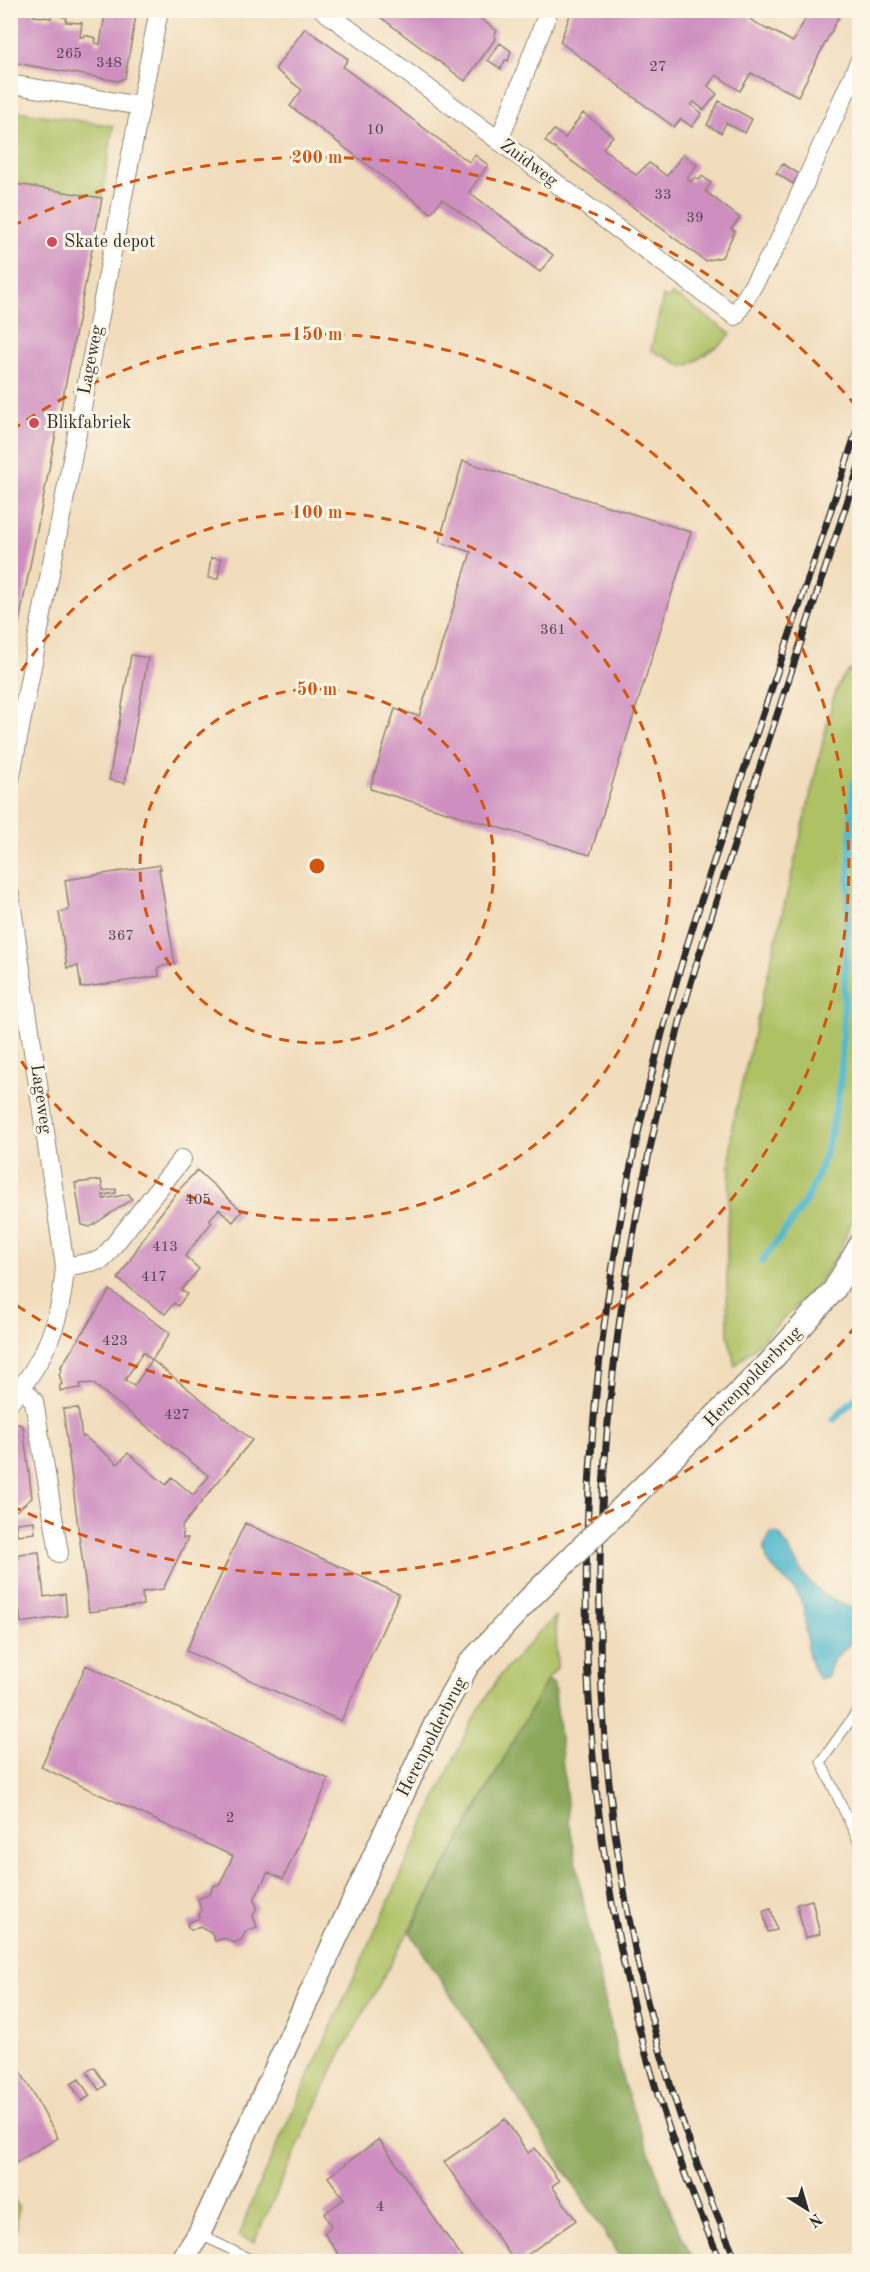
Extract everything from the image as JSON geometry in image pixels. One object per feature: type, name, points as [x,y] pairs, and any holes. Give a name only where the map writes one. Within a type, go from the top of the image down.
[{"type":"street","name":"Lageweg","points":[[10,780],[159,10]]},
{"type":"street","name":"Zuidweg","points":[[323,10],[735,316],[778,243],[860,60]]},
{"type":"street","points":[[499,141],[549,10]]},
{"type":"street","points":[[10,84],[140,106]]},
{"type":"street","name":"Lageweg","points":[[10,895],[65,1267],[63,1298],[54,1332],[39,1362],[16,1394],[34,1401],[59,1553]]},
{"type":"street","points":[[65,1267],[102,1260],[182,1159]]},
{"type":"street","name":"Herenpolderbrug","points":[[181,2262],[199,2234],[438,1718],[468,1665],[530,1598],[769,1363],[834,1290],[860,1245]]},
{"type":"street","name":"Herenpolderbrug","points":[[193,2262],[199,2234]]},
{"type":"lane","points":[[860,1707],[821,1762],[860,1845]]},
{"type":"lane","points":[[199,2234],[248,2258]]},
{"type":"green space","points":[[10,110],[113,126],[102,198],[11,183]]},
{"type":"green space","points":[[672,294],[731,334],[721,344],[689,365],[683,366],[651,350],[663,296],[667,299]]},
{"type":"green space","points":[[859,666],[859,1204],[838,1254],[814,1289],[735,1366],[728,1335],[727,1291],[727,1230],[732,1126],[834,695],[846,674]]},
{"type":"green space","points":[[556,1617],[557,1668],[547,1680],[335,2065],[254,2242],[239,2237],[252,2200],[471,1722],[499,1677],[539,1632]]},
{"type":"green space","points":[[547,1680],[554,1684],[569,1821],[585,1910],[623,2082],[673,2217],[694,2261],[623,2261],[410,1932]]},
{"type":"green space","points":[[11,2193],[18,2207],[16,2233],[11,2237]]},
{"type":"water","points":[[771,1533],[779,1534],[799,1568],[812,1584],[831,1598],[859,1611],[859,1634],[833,1660],[827,1677],[819,1679],[813,1669],[808,1653],[804,1607],[796,1591],[768,1563],[764,1546]]},
{"type":"building","points":[[10,10],[35,12],[34,16],[51,18],[52,14],[67,18],[66,22],[82,23],[80,37],[84,35],[96,38],[95,43],[100,44],[105,14],[93,10],[137,10],[125,78],[118,81],[10,62]]},
{"type":"building","points":[[371,10],[469,10],[497,31],[494,36],[496,38],[465,81]]},
{"type":"building","points":[[572,10],[755,10],[751,20],[793,42],[810,10],[826,10],[839,16],[798,96],[751,73],[740,91],[716,75],[708,86],[717,94],[704,110],[694,102],[691,105],[702,113],[692,127],[681,119],[674,127],[560,42]]},
{"type":"building","points":[[305,28],[348,59],[343,67],[469,162],[475,155],[488,165],[469,192],[553,255],[540,272],[442,199],[431,213],[290,106],[302,90],[275,69]]},
{"type":"building","points":[[500,43],[511,51],[508,61],[505,60],[501,69],[488,60]]},
{"type":"building","points":[[719,101],[752,119],[745,133],[726,123],[721,133],[707,125]]},
{"type":"building","points":[[583,113],[613,136],[603,148],[636,175],[649,163],[667,176],[683,154],[697,165],[687,178],[691,182],[695,177],[699,180],[702,176],[711,183],[705,191],[740,218],[731,229],[735,231],[722,257],[705,261],[545,141],[554,130],[565,138]]},
{"type":"building","points":[[783,164],[799,174],[793,184],[776,173]]},
{"type":"building","points":[[10,183],[102,198],[12,658],[10,658]]},
{"type":"building","points":[[463,461],[691,532],[590,855],[370,789],[395,709],[419,716],[471,552],[439,542]]},
{"type":"building","points":[[211,558],[221,559],[218,579],[208,578]]},
{"type":"building","points":[[131,655],[148,658],[125,783],[109,780]]},
{"type":"building","points":[[160,865],[175,964],[158,967],[159,976],[81,988],[78,966],[67,968],[59,912],[69,910],[65,880]]},
{"type":"building","points":[[197,1170],[242,1211],[233,1222],[219,1209],[209,1220],[212,1222],[185,1256],[199,1269],[181,1290],[187,1294],[178,1306],[174,1303],[165,1314],[118,1279],[152,1225]]},
{"type":"building","points":[[101,1180],[103,1191],[116,1189],[116,1193],[103,1195],[104,1199],[129,1194],[132,1199],[90,1227],[82,1225],[75,1183]]},
{"type":"building","points":[[110,1290],[170,1333],[152,1360],[252,1440],[182,1526],[183,1538],[188,1538],[163,1589],[142,1592],[143,1605],[89,1612],[63,1409],[78,1408],[82,1438],[84,1436],[118,1464],[128,1453],[166,1485],[172,1477],[193,1495],[209,1476],[92,1383],[80,1384],[81,1388],[60,1391],[62,1384],[59,1374],[62,1369],[60,1368]],"holes":[[[143,1352],[152,1360],[134,1386],[125,1380]]]},
{"type":"building","points":[[16,1423],[23,1426],[32,1498],[16,1511],[10,1506],[10,1430]]},
{"type":"building","points":[[34,1521],[35,1533],[17,1535],[16,1523]]},
{"type":"building","points":[[245,1523],[399,1594],[341,1721],[186,1651]]},
{"type":"building","points":[[39,1552],[44,1597],[65,1594],[67,1616],[21,1623],[15,1578],[10,1579],[10,1559],[19,1558],[19,1554]]},
{"type":"building","points":[[86,1665],[329,1779],[283,1879],[268,1872],[254,1900],[257,1907],[253,1916],[257,1927],[246,1931],[241,1940],[235,1943],[224,1938],[215,1941],[211,1932],[200,1926],[191,1930],[187,1925],[198,1919],[201,1910],[198,1899],[210,1894],[213,1886],[220,1884],[233,1856],[41,1767]]},
{"type":"building","points":[[812,1900],[820,1934],[805,1938],[797,1904]]},
{"type":"building","points":[[771,1909],[777,1930],[768,1932],[763,1911]]},
{"type":"building","points":[[13,2058],[58,2138],[10,2166],[10,2059]]},
{"type":"building","points":[[94,2067],[106,2085],[99,2090],[87,2072]]},
{"type":"building","points":[[79,2079],[90,2096],[82,2101],[71,2084]]},
{"type":"building","points":[[505,2119],[528,2153],[535,2148],[559,2181],[552,2186],[576,2220],[517,2262],[444,2162]]},
{"type":"building","points":[[379,2139],[465,2262],[387,2262],[385,2259],[381,2262],[344,2262],[324,2233],[331,2226],[324,2214],[344,2199],[328,2177]]},
{"type":"waterway","points":[[762,1261],[806,1200],[821,1166],[836,1111],[841,1074],[853,783]]},
{"type":"waterway","points":[[834,1419],[860,1394]]},
{"type":"railway","points":[[721,2262],[665,2116],[624,1965],[599,1812],[587,1656],[588,1500],[602,1344],[626,1189],[661,1037],[701,900],[860,420]]},
{"type":"railway","points":[[737,2262],[697,2165],[664,2065],[638,1964],[619,1861],[606,1756],[600,1650],[601,1544],[607,1438],[618,1333],[634,1228],[655,1124],[680,1022],[722,883],[860,463]]},
{"type":"place","name":"Skate depot","points":[[52,242]]},
{"type":"place","name":"Blikfabriek","points":[[34,423]]}]
